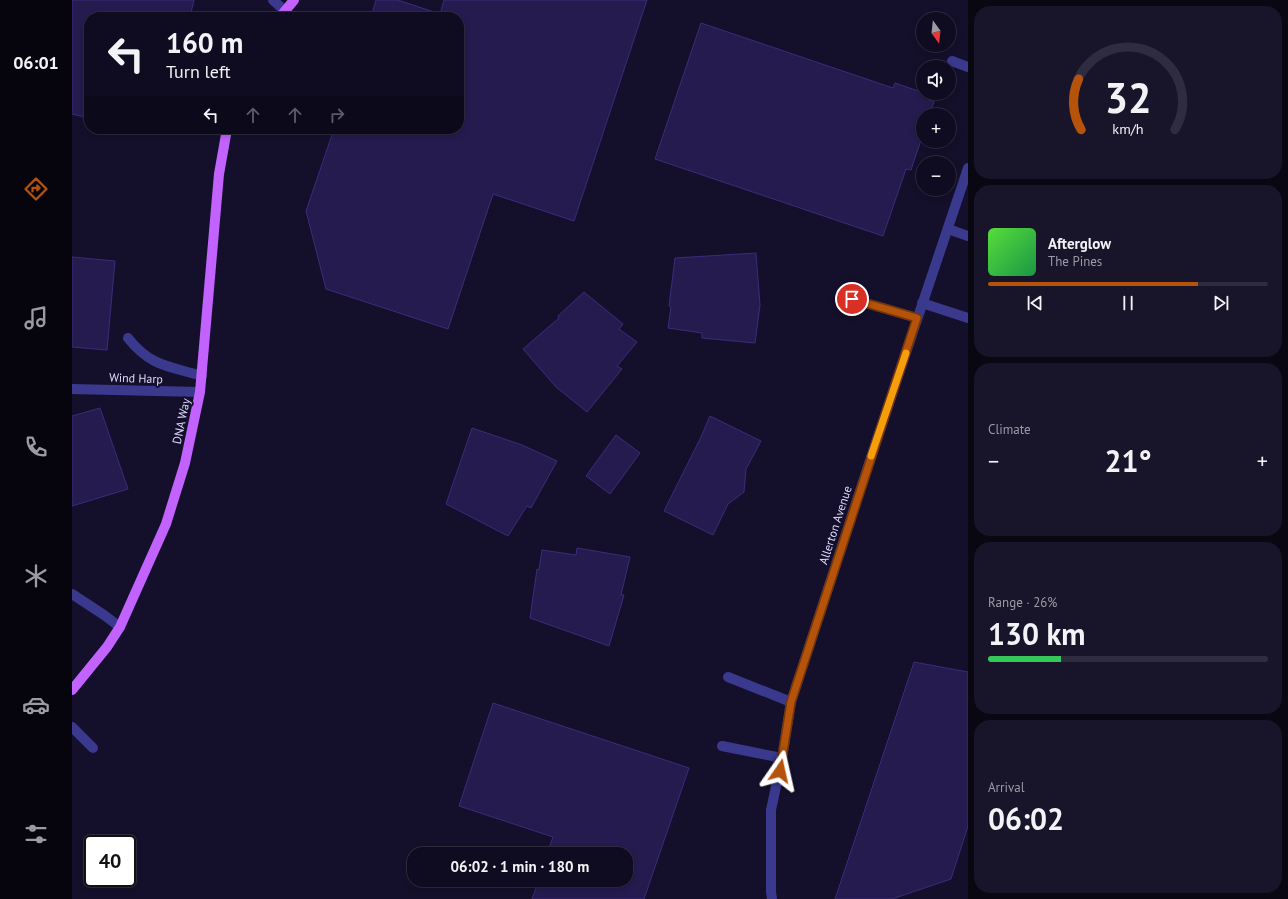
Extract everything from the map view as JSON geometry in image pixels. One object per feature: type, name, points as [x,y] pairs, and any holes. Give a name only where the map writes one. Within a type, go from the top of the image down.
[{"type":"main road","points":[[285,12],[294,0]]},
{"type":"main road","name":"DNA Way","points":[[72,690],[107,647],[120,627],[166,524],[185,463],[200,392],[219,174],[227,134]]},
{"type":"street","points":[[273,0],[282,12]]},
{"type":"street","points":[[956,62],[968,67]]},
{"type":"street","name":"Allerton Avenue","points":[[772,899],[771,810],[782,758],[791,702],[917,318],[968,168]]},
{"type":"street","points":[[948,229],[968,236]]},
{"type":"street","points":[[852,299],[917,318]]},
{"type":"street","points":[[922,303],[968,318]]},
{"type":"street","points":[[128,338],[139,352],[158,364],[202,376]]},
{"type":"street","name":"Wind Harp","points":[[72,389],[200,392]]},
{"type":"street","points":[[72,594],[120,627]]},
{"type":"street","points":[[728,677],[791,702]]},
{"type":"street","points":[[72,727],[93,748]]},
{"type":"street","points":[[722,746],[782,758]]},
{"type":"building","points":[[72,0],[194,0],[191,12],[84,12],[84,117],[72,114]]},
{"type":"building","points":[[376,0],[398,0],[434,12],[372,12]]},
{"type":"building","points":[[444,0],[647,0],[574,221],[493,194],[448,329],[326,289],[306,211],[332,134],[464,134],[464,12],[441,12]]},
{"type":"building","points":[[701,23],[893,88],[895,83],[916,90],[916,100],[929,100],[934,102],[932,108],[916,108],[916,148],[918,148],[911,170],[906,169],[883,236],[655,159]]},
{"type":"building","points":[[756,253],[760,305],[755,343],[702,338],[702,333],[668,328],[675,258]]},
{"type":"building","points":[[72,257],[115,261],[107,350],[72,347]]},
{"type":"building","points":[[584,292],[623,324],[619,329],[637,342],[617,366],[622,369],[587,412],[556,387],[523,349],[559,318],[558,316]]},
{"type":"building","points":[[100,408],[128,489],[72,506],[72,416]]},
{"type":"building","points":[[710,416],[761,441],[746,469],[744,492],[728,504],[713,535],[664,511]]},
{"type":"building","points":[[472,428],[522,445],[557,461],[531,508],[527,506],[508,536],[446,504]]},
{"type":"building","points":[[616,435],[640,453],[610,494],[586,476]]},
{"type":"building","points":[[577,548],[630,557],[621,595],[624,595],[609,646],[530,618],[537,569],[539,570],[542,550],[576,555]]},
{"type":"building","points":[[914,662],[968,672],[968,826],[951,879],[892,899],[835,899]]},
{"type":"building","points":[[493,703],[689,768],[644,899],[532,899],[536,887],[633,887],[633,847],[549,847],[553,837],[459,806]]},
{"type":"slow traffic","points":[[871,456],[906,353]]},
{"type":"route","points":[[780,771],[791,702],[917,318],[852,299]]}]
